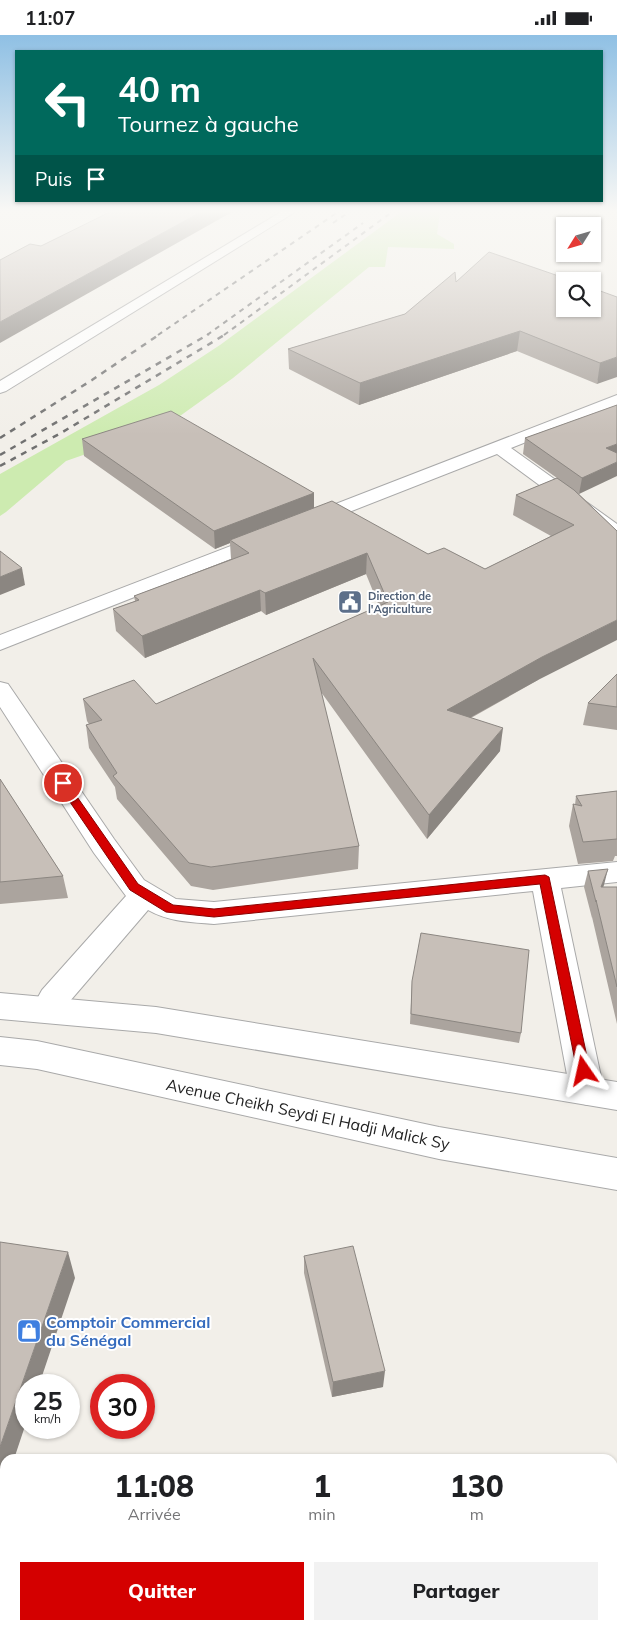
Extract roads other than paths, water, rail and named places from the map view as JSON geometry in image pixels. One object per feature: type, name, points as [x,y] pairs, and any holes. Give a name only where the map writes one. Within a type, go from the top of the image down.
[{"type":"street","points":[[0,388],[167,286]]},
{"type":"street","points":[[0,643],[617,400]]},
{"type":"street","points":[[499,447],[617,533]]},
{"type":"street","points":[[0,689],[104,846],[134,887],[170,909],[214,913],[617,872]]},
{"type":"street","points":[[0,988],[156,1020],[602,1093],[545,880]]},
{"type":"street","points":[[53,999],[145,894]]},
{"type":"street","points":[[0,1006],[156,1020]]},
{"type":"street","name":"Avenue Cheikh Seydi El Hadji Malick Sy","points":[[0,1051],[47,1057],[439,1143],[617,1174]]},
{"type":"railway","points":[[158,335],[229,286]]},
{"type":"railway","points":[[207,335],[275,286]]},
{"type":"railway","points":[[224,335],[290,286]]},
{"type":"railway","points":[[0,438],[92,380],[160,334]]},
{"type":"railway","points":[[0,455],[209,334]]},
{"type":"railway","points":[[0,466],[61,433],[226,334]]},
{"type":"place","name":"Direction de l'Agriculture","points":[[350,602]]},
{"type":"place","name":"Comptoir Commercial du Sénégal","points":[[29,1331]]}]
